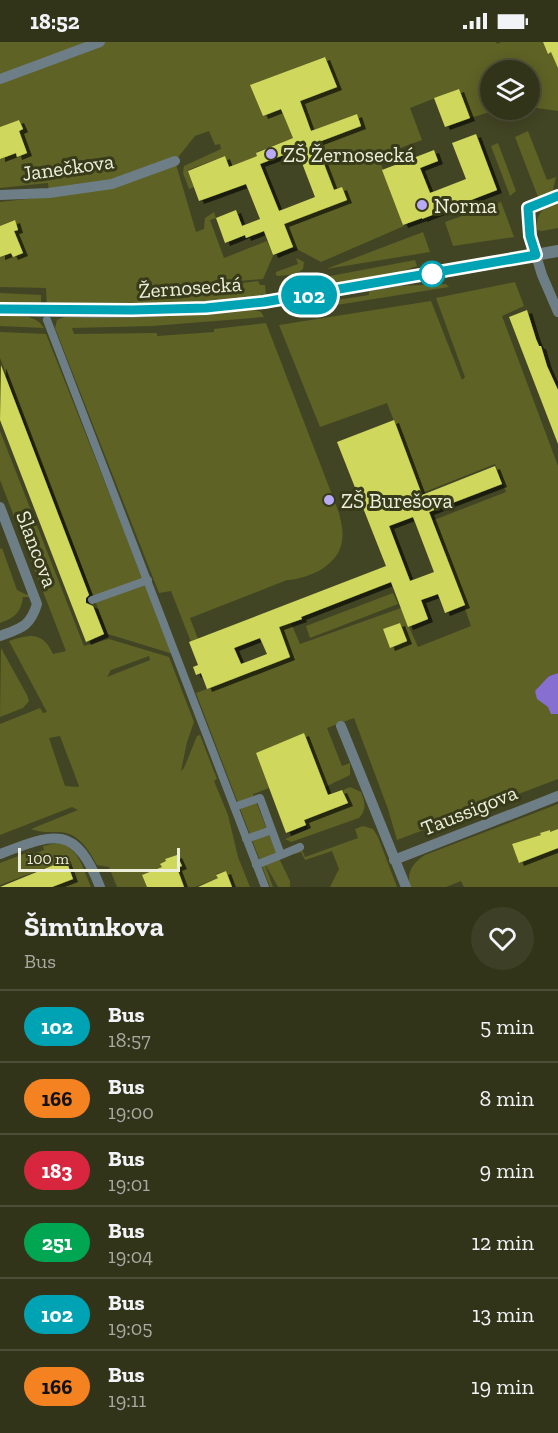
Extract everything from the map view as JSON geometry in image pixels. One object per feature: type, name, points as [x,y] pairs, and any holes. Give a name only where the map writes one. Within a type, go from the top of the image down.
[{"type":"street","points":[[0,79],[83,45],[100,42]]},
{"type":"street","name":"Janečkova","points":[[0,195],[49,193],[112,184],[175,161]]},
{"type":"street","points":[[558,196],[528,208],[530,236],[558,312]]},
{"type":"street","name":"Žernosecká","points":[[0,309],[132,310],[229,305],[313,295],[558,251]]},
{"type":"street","points":[[47,320],[265,887]]},
{"type":"street","name":"Slancova","points":[[0,507],[37,604],[33,618],[25,626],[0,636]]},
{"type":"street","points":[[92,600],[148,580]]},
{"type":"street","points":[[341,726],[406,887]]},
{"type":"street","name":"Taussigova","points":[[394,860],[558,796]]},
{"type":"street","points":[[234,807],[260,798],[281,855]]},
{"type":"street","points":[[246,839],[272,830]]},
{"type":"street","points":[[0,854],[41,839],[59,839],[73,843],[92,866],[100,887]]},
{"type":"street","points":[[256,865],[300,847]]},
{"type":"green space","points":[[0,42],[496,42],[497,44],[501,42],[543,42],[548,53],[551,52],[558,56],[558,111],[540,108],[540,60],[480,60],[480,115],[470,118],[458,89],[410,108],[422,140],[378,156],[404,226],[321,262],[293,247],[283,224],[334,190],[316,143],[361,126],[357,114],[311,131],[310,123],[308,123],[300,101],[337,87],[324,57],[251,85],[263,116],[281,109],[293,138],[257,152],[257,156],[229,167],[225,156],[188,170],[194,187],[189,189],[183,173],[184,166],[221,149],[220,144],[215,145],[209,131],[195,136],[175,161],[196,232],[204,229],[205,218],[214,212],[216,218],[210,220],[224,258],[267,241],[273,256],[263,279],[217,283],[218,286],[258,281],[260,285],[265,285],[264,302],[47,311],[46,288],[0,287],[0,257],[11,253],[13,257],[23,253],[14,231],[18,230],[14,220],[0,226],[0,202],[44,197],[49,193],[48,183],[0,188],[0,159],[16,153],[17,157],[18,131],[22,129],[19,120],[0,127]]},
{"type":"green space","points":[[528,131],[547,180],[556,177],[553,190],[547,196],[538,197],[515,137]]},
{"type":"green space","points":[[498,143],[516,191],[510,196],[491,146]]},
{"type":"green space","points":[[558,201],[558,228],[537,230],[539,215]]},
{"type":"green space","points":[[501,202],[514,237],[453,246],[445,222]]},
{"type":"green space","points":[[423,232],[430,252],[326,269]]},
{"type":"green space","points":[[296,258],[304,262],[303,269],[296,274],[276,275],[276,272],[298,264]]},
{"type":"green space","points":[[415,260],[417,266],[389,276],[326,286],[325,277]]},
{"type":"green space","points":[[515,282],[524,306],[502,316],[558,466],[558,673],[548,676],[549,707],[555,714],[558,714],[558,779],[397,840],[388,809],[354,718],[327,728],[342,766],[350,763],[350,775],[325,787],[304,734],[256,753],[269,788],[253,794],[290,881],[290,887],[278,887],[264,862],[273,887],[270,887],[196,693],[290,657],[272,610],[279,608],[286,625],[291,623],[300,644],[401,608],[418,647],[471,626],[434,520],[506,492],[495,464],[422,493],[387,403],[320,427],[279,325],[431,301],[462,380],[465,377],[436,298]],"holes":[[[400,623],[407,641],[390,648],[383,629]]]},
{"type":"green space","points":[[446,284],[449,287],[318,308],[317,303],[369,295],[369,291],[396,286]]},
{"type":"green space","points":[[0,293],[41,295],[41,306],[0,304]]},
{"type":"green space","points":[[249,308],[261,312],[264,317],[152,326],[72,328],[74,334],[157,333],[157,336],[214,332],[214,329],[266,323],[339,513],[342,541],[340,550],[329,564],[313,574],[287,580],[190,618],[198,639],[191,642],[171,591],[159,593],[55,328],[57,320],[64,317]]},
{"type":"green space","points":[[0,315],[30,318],[44,328],[0,326]]},
{"type":"green space","points":[[0,332],[46,334],[173,654],[108,634],[0,358]]},
{"type":"green space","points":[[0,431],[84,646],[109,639],[169,657],[194,722],[181,771],[197,736],[200,735],[217,779],[214,781],[228,815],[238,857],[250,887],[232,887],[226,871],[216,874],[218,878],[195,887],[184,887],[177,868],[182,866],[177,855],[165,859],[167,865],[161,864],[162,867],[142,875],[147,887],[117,887],[109,867],[97,865],[86,848],[72,835],[31,829],[78,810],[72,807],[0,835],[0,724],[40,708],[43,713],[47,712],[9,641],[35,636],[45,641],[53,654],[66,651],[0,480]],"holes":[[[149,656],[150,660],[107,677],[111,670]],[[60,736],[79,786],[78,787],[65,786],[49,738]]]},
{"type":"green space","points":[[2,548],[17,590],[27,595],[29,591],[31,597],[23,597],[21,607],[16,614],[0,623],[0,549]]},
{"type":"green space","points":[[393,593],[398,604],[310,638],[306,626]]},
{"type":"green space","points":[[1,648],[29,701],[23,708],[0,717]]},
{"type":"green space","points":[[350,787],[361,792],[364,799],[364,809],[359,818],[291,842],[285,839],[308,829],[304,820],[348,804],[343,790]]},
{"type":"green space","points":[[558,804],[558,829],[550,832],[549,830],[512,845],[520,863],[558,848],[558,887],[464,887],[461,881],[446,887],[410,887],[409,877],[412,868],[425,855]]},
{"type":"green space","points":[[363,826],[373,829],[378,837],[397,887],[330,887],[339,869],[332,851],[305,860],[301,852],[295,854],[294,852],[302,850],[305,857],[358,838],[355,829]]},
{"type":"green space","points":[[57,843],[75,853],[91,887],[52,887],[73,879],[66,860],[0,885],[0,863],[29,852],[31,855],[44,850],[43,846]]},
{"type":"shaded area","points":[[558,673],[558,714],[551,714],[548,707],[537,699],[535,691],[549,676]]},
{"type":"building","points":[[543,42],[558,42],[558,68],[551,52],[548,54]]},
{"type":"building","name":"ZŠ Žernosecká","points":[[325,57],[337,87],[300,101],[311,131],[357,114],[361,126],[316,143],[334,190],[342,187],[347,200],[284,224],[293,247],[273,255],[264,231],[225,243],[216,218],[236,210],[242,226],[260,219],[246,184],[199,201],[188,171],[225,156],[229,167],[293,138],[281,109],[263,116],[250,85]],"holes":[[[297,150],[315,197],[279,211],[260,164]]]},
{"type":"building","points":[[459,89],[470,118],[445,127],[434,98]]},
{"type":"building","points":[[19,120],[23,129],[19,131],[27,153],[17,157],[16,153],[0,159],[0,127]]},
{"type":"building","points":[[476,134],[497,190],[403,225],[382,170],[434,150],[438,161],[420,168],[430,193],[466,179],[452,143]]},
{"type":"building","points":[[15,220],[18,230],[14,231],[23,253],[13,257],[11,253],[0,257],[0,226]]},
{"type":"building","points":[[527,310],[536,339],[541,346],[558,390],[558,444],[509,317]]},
{"type":"building","points":[[1,365],[89,595],[86,603],[93,606],[104,634],[86,642],[0,420]]},
{"type":"building","points":[[394,420],[422,495],[495,466],[502,484],[429,512],[465,605],[445,613],[438,594],[421,600],[428,619],[408,627],[391,582],[279,627],[290,657],[207,689],[201,673],[196,675],[193,667],[198,665],[189,642],[386,566],[337,442]],"holes":[[[413,517],[434,572],[410,581],[389,526]],[[260,638],[267,654],[241,664],[234,648]]]},
{"type":"building","points":[[400,623],[407,641],[390,648],[383,629]]},
{"type":"building","points":[[304,733],[328,795],[342,790],[348,803],[304,820],[306,825],[286,833],[256,753]]},
{"type":"building","points":[[558,829],[558,848],[519,863],[512,844]]},
{"type":"building","points":[[177,855],[182,866],[177,868],[184,887],[147,887],[142,875],[162,867],[160,864],[166,861],[165,859]]},
{"type":"building","points":[[66,860],[73,879],[52,887],[0,887]]},
{"type":"building","points":[[226,871],[232,887],[198,887],[218,878],[216,875]]},
{"type":"bus line","name":"102","points":[[0,309],[46,311],[206,308],[313,295],[536,255],[530,236],[528,208],[558,196]]},
{"type":"place","name":"ZŠ Žernosecká","points":[[271,154]]},
{"type":"place","name":"Norma","points":[[422,205]]},
{"type":"place","name":"ZŠ Burešova","points":[[329,500]]}]
